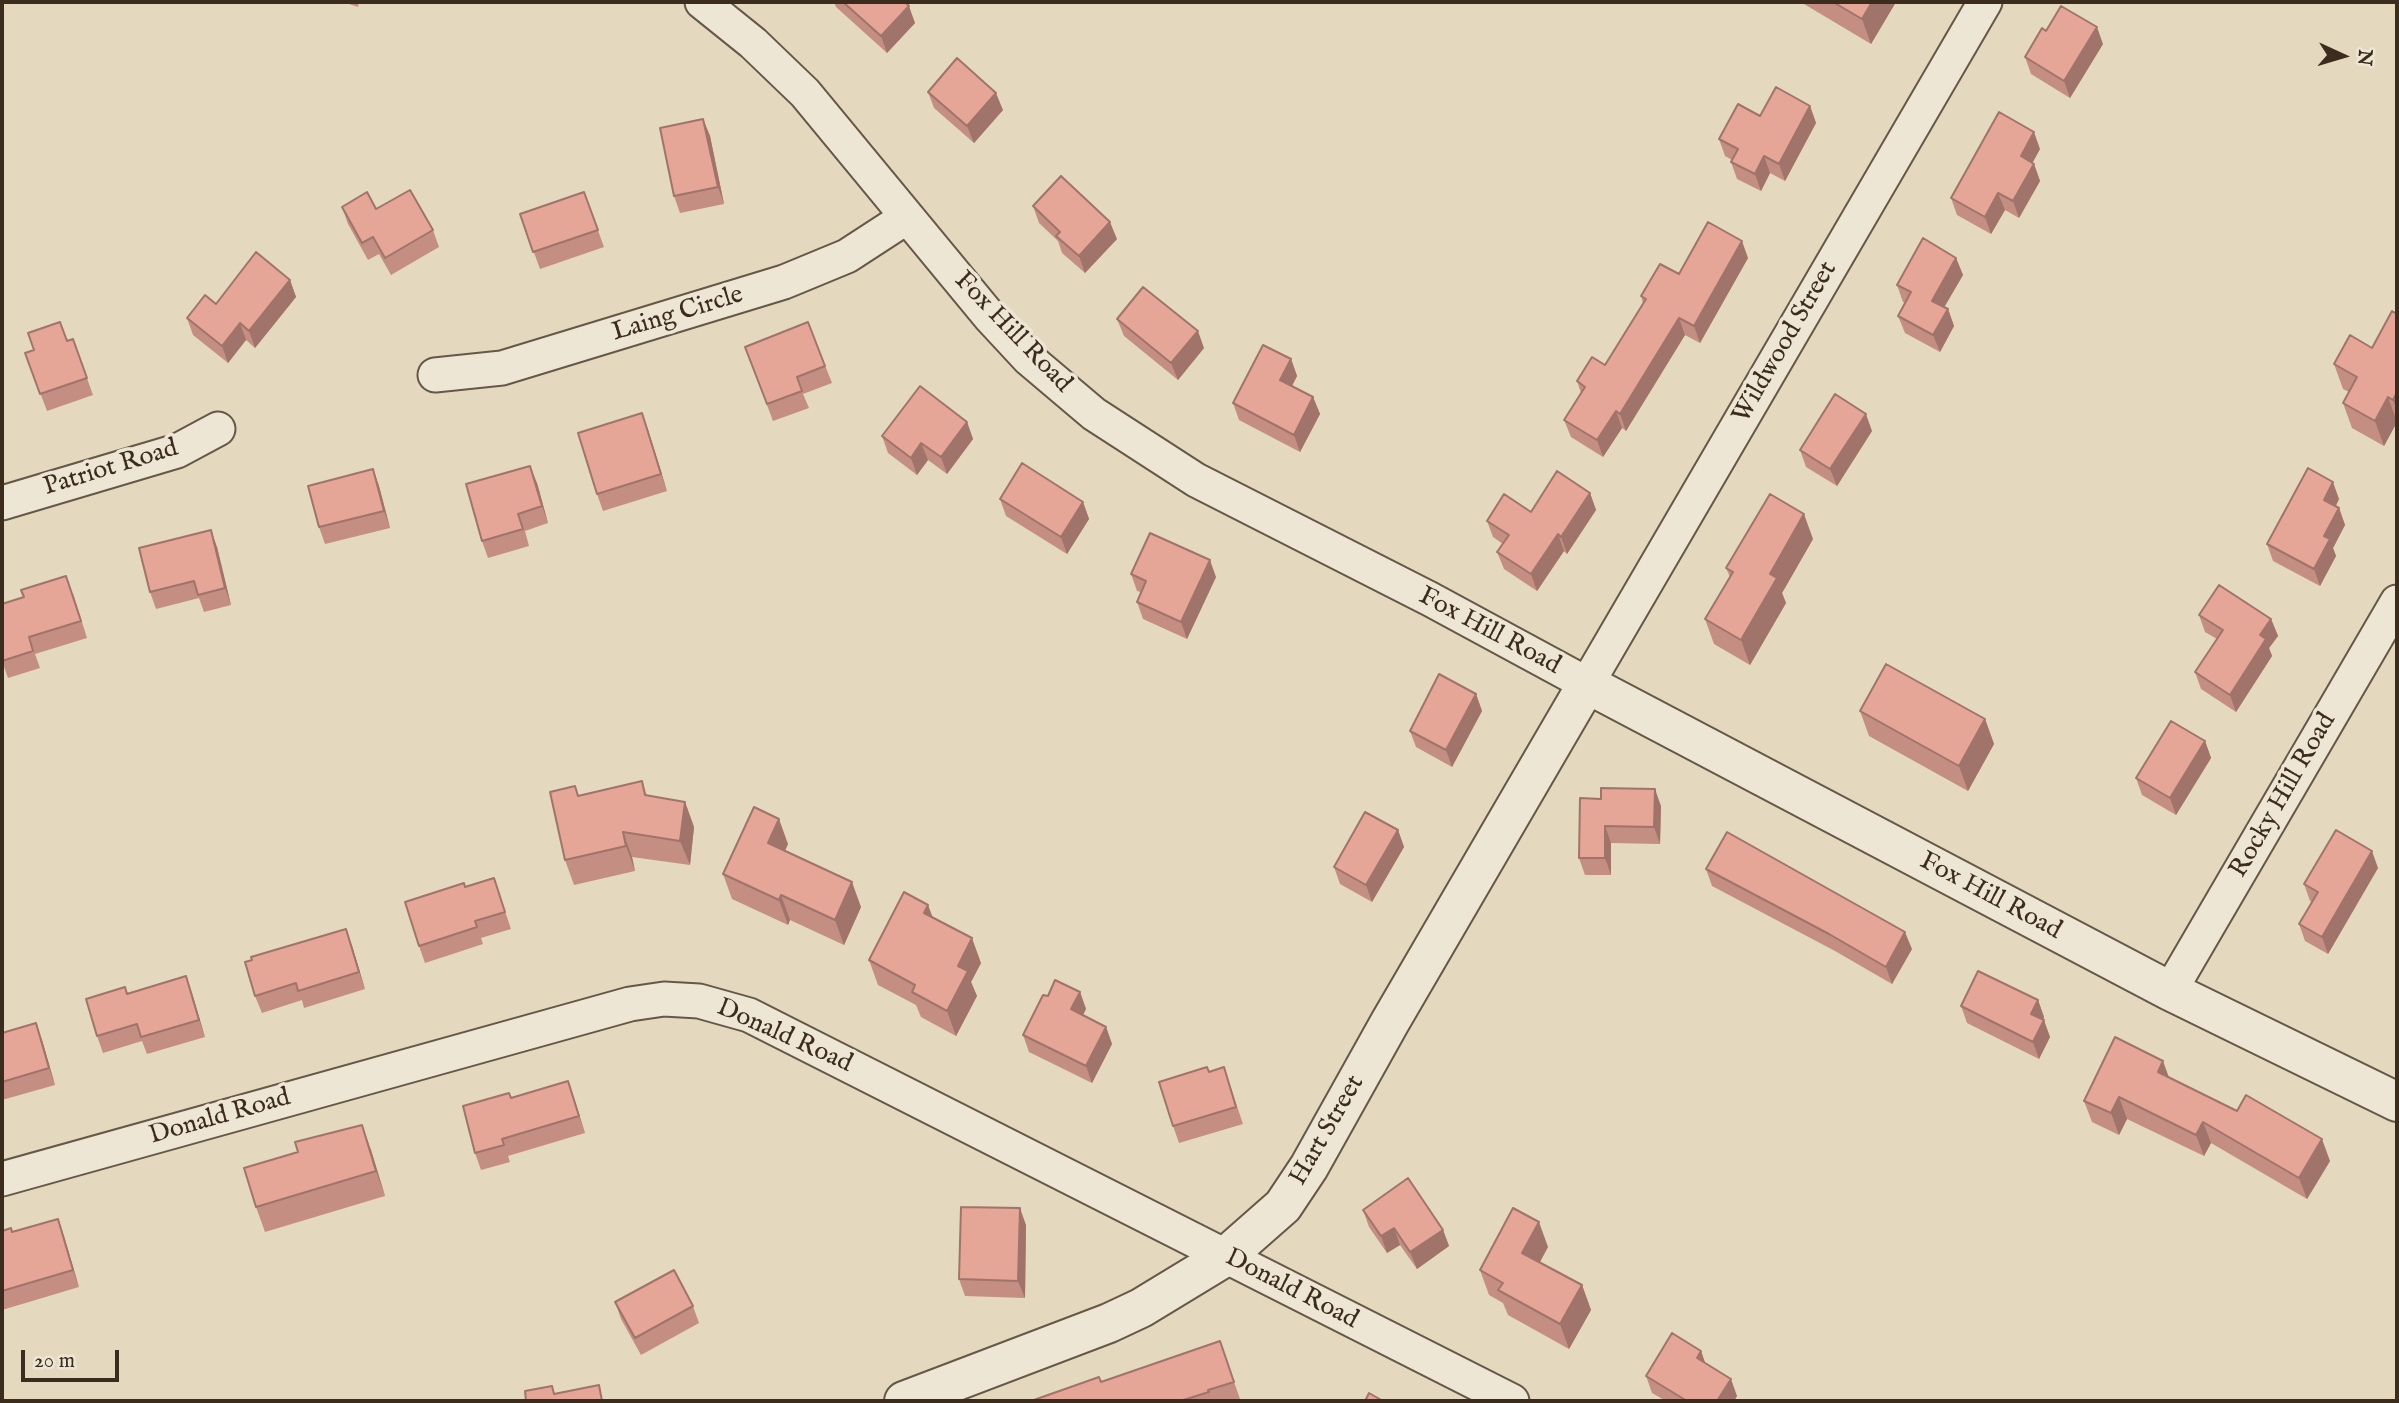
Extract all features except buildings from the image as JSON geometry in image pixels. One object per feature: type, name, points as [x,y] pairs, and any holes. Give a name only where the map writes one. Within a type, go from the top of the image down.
[{"type":"street","name":"Fox Hill Road","points":[[702,2],[753,43],[804,93],[990,317],[1029,359],[1094,414],[1196,480],[1430,599],[2170,991],[2397,1102]]},
{"type":"street","name":"Wildwood Street","points":[[1587,684],[1985,2]]},
{"type":"street","name":"Laing Circle","points":[[435,375],[502,368],[784,282],[847,256],[907,216]]},
{"type":"street","name":"Patriot Road","points":[[2,503],[177,451],[218,429]]},
{"type":"street","name":"Rocky Hill Road","points":[[2170,991],[2397,602]]},
{"type":"street","name":"Hart Street","points":[[904,1401],[1109,1323],[1169,1293],[1225,1257],[1283,1206],[1300,1182],[1587,684]]},
{"type":"street","name":"Donald Road","points":[[2,1179],[630,1004],[656,999],[682,999],[716,1004],[749,1015],[1512,1401]]}]
